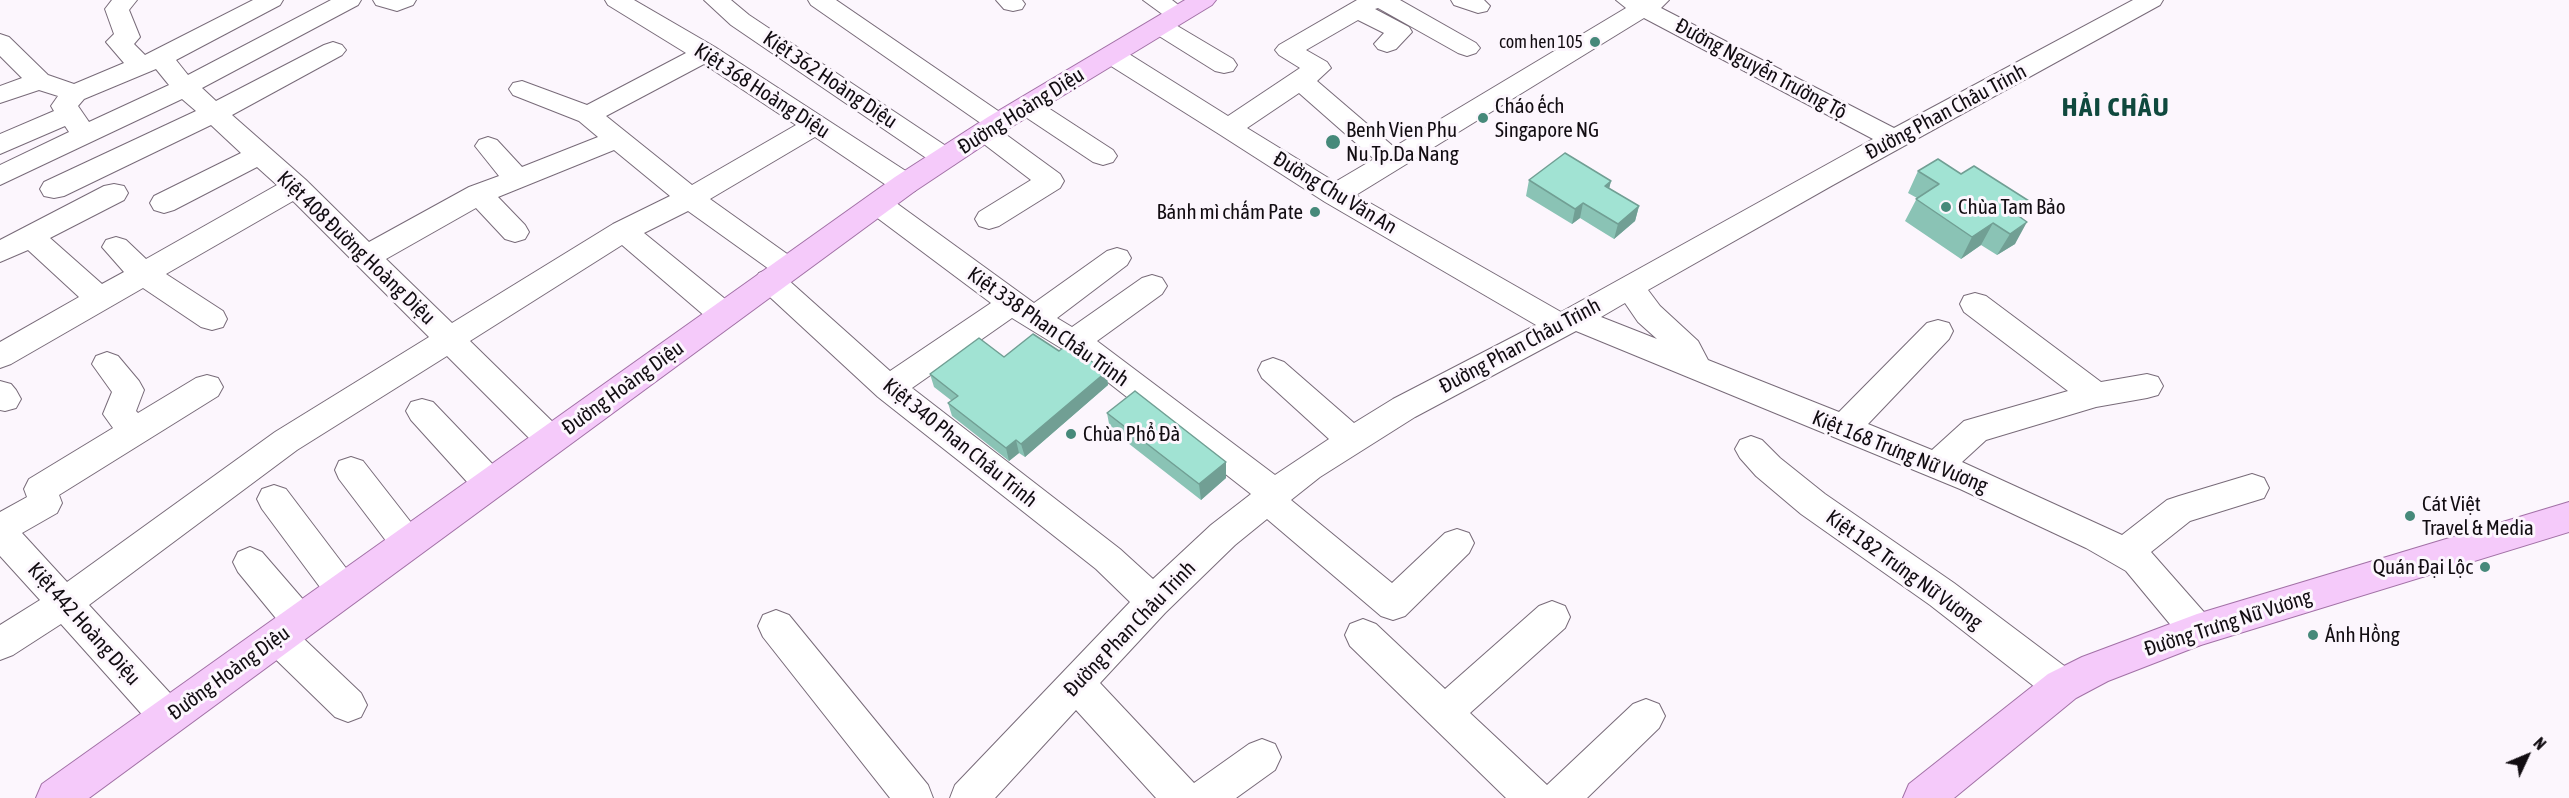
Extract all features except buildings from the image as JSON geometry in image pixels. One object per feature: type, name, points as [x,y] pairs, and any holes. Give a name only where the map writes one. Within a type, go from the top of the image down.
[{"type":"main road","name":"Đường Hoàng Diệu","points":[[56,798],[778,274],[945,158],[1112,55],[1174,10]]},
{"type":"main road","name":"Đường Trưng Nữ Vương","points":[[1923,798],[2062,686],[2095,669],[2197,630],[2569,517]]},
{"type":"street","name":"Kiệt 408 Đường Hoàng Diệu","points":[[125,0],[117,9],[128,38],[118,42],[185,87],[296,187],[550,440]]},
{"type":"street","points":[[224,0],[246,13]]},
{"type":"street","points":[[0,145],[150,62],[271,0]]},
{"type":"street","points":[[0,176],[185,87],[349,0]]},
{"type":"street","points":[[385,0],[397,4],[404,0]]},
{"type":"street","name":"Kiệt 368 Hoàng Diệu","points":[[617,0],[705,53],[906,184]]},
{"type":"street","name":"Kiệt 362 Hoàng Diệu","points":[[716,0],[793,56],[945,158]]},
{"type":"street","points":[[820,0],[909,59],[1050,181],[989,219]]},
{"type":"street","name":"Đường Phan Châu Trinh","points":[[969,798],[1153,602],[1223,535],[1308,468],[1404,408],[1567,322],[2151,0]]},
{"type":"street","points":[[1382,3],[1400,33],[1387,44]]},
{"type":"street","points":[[1382,3],[1467,48]]},
{"type":"street","points":[[1228,128],[1318,68],[1288,50],[1382,3]]},
{"type":"street","points":[[1335,195],[1643,3]]},
{"type":"street","name":"Đường Nguyễn Trường Tộ","points":[[1643,3],[1894,140]]},
{"type":"street","points":[[1174,10],[1224,65]]},
{"type":"street","points":[[0,42],[39,81],[72,104],[85,136]]},
{"type":"street","points":[[54,189],[213,113],[333,50]]},
{"type":"street","points":[[588,115],[705,53]]},
{"type":"street","name":"Đường Chu Văn An","points":[[1112,55],[1335,195],[1567,322]]},
{"type":"street","points":[[748,81],[793,56]]},
{"type":"street","points":[[1300,80],[1392,160]]},
{"type":"street","points":[[0,95],[39,81]]},
{"type":"street","name":"Kiệt 340 Phan Châu Trinh","points":[[522,89],[588,115],[618,139],[778,274],[889,388],[1108,559],[1153,602]]},
{"type":"street","points":[[1027,106],[1103,156]]},
{"type":"street","points":[[0,644],[65,603],[286,441],[451,341],[623,231],[690,198],[816,125]]},
{"type":"street","points":[[366,257],[479,194],[618,139]]},
{"type":"street","points":[[488,146],[517,179]]},
{"type":"street","points":[[164,203],[259,155]]},
{"type":"street","points":[[0,356],[296,187]]},
{"type":"street","points":[[0,252],[114,193]]},
{"type":"street","points":[[479,194],[515,232]]},
{"type":"street","name":"Kiệt 338 Phan Châu Trinh","points":[[878,204],[1023,311],[1088,350],[1272,497],[1393,605],[1457,543]]},
{"type":"street","points":[[623,231],[724,315]]},
{"type":"street","points":[[30,237],[100,299]]},
{"type":"street","points":[[116,247],[144,274],[212,319]]},
{"type":"street","points":[[889,388],[1117,258]]},
{"type":"street","points":[[1073,342],[1152,286]]},
{"type":"street","points":[[1629,287],[1649,314],[1687,349],[1698,370]]},
{"type":"street","points":[[1975,304],[2096,395]]},
{"type":"street","name":"Kiệt 168 Trưng Nữ Vương","points":[[1567,322],[1698,370],[1936,466],[2098,538],[2138,561],[2197,630]]},
{"type":"street","points":[[1843,429],[1938,331]]},
{"type":"street","points":[[107,364],[128,390],[119,414],[136,430]]},
{"type":"street","points":[[1273,370],[1352,440]]},
{"type":"street","points":[[1936,466],[1975,430],[2096,395],[2147,386]]},
{"type":"street","points":[[0,531],[45,503],[41,489],[207,387]]},
{"type":"street","points":[[422,411],[490,484]]},
{"type":"street","name":"Kiệt 182 Trưng Nữ Vương","points":[[1751,449],[1768,467],[1813,504],[1942,594],[2062,686]]},
{"type":"street","points":[[351,470],[408,544]]},
{"type":"street","points":[[2124,553],[2179,510],[2252,488]]},
{"type":"street","points":[[274,499],[343,591]]},
{"type":"street","name":"Kiệt 442 Hoàng Diệu","points":[[0,531],[168,717]]},
{"type":"street","points":[[250,562],[289,630],[348,705]]},
{"type":"street","points":[[1444,713],[1552,617]]},
{"type":"street","points":[[776,626],[914,798]]},
{"type":"street","points":[[1363,635],[1533,798]]},
{"type":"street","points":[[1076,683],[1182,798]]},
{"type":"street","points":[[1560,798],[1646,716]]},
{"type":"street","points":[[1204,798],[1262,757]]},
{"type":"place","name":"com hen 105","points":[[1595,42]]},
{"type":"place","name":"Cháo ếch Singapore NG","points":[[1483,118]]},
{"type":"place","name":"Benh Vien Phu Nu Tp.Da Nang","points":[[1333,142]]},
{"type":"place","name":"Chùa Tam Bảo","points":[[1946,207]]},
{"type":"place","name":"Bánh mì chấm Pate","points":[[1315,212]]},
{"type":"place","name":"Chùa Phổ Đà","points":[[1071,434]]},
{"type":"place","name":"Cát Việt Travel & Media","points":[[2410,516]]},
{"type":"place","name":"Quán Đại Lộc","points":[[2485,567]]},
{"type":"place","name":"Ánh Hồng","points":[[2313,635]]},
{"type":"district","name":"HẢI CHÂU","points":[[2116,107]]}]
